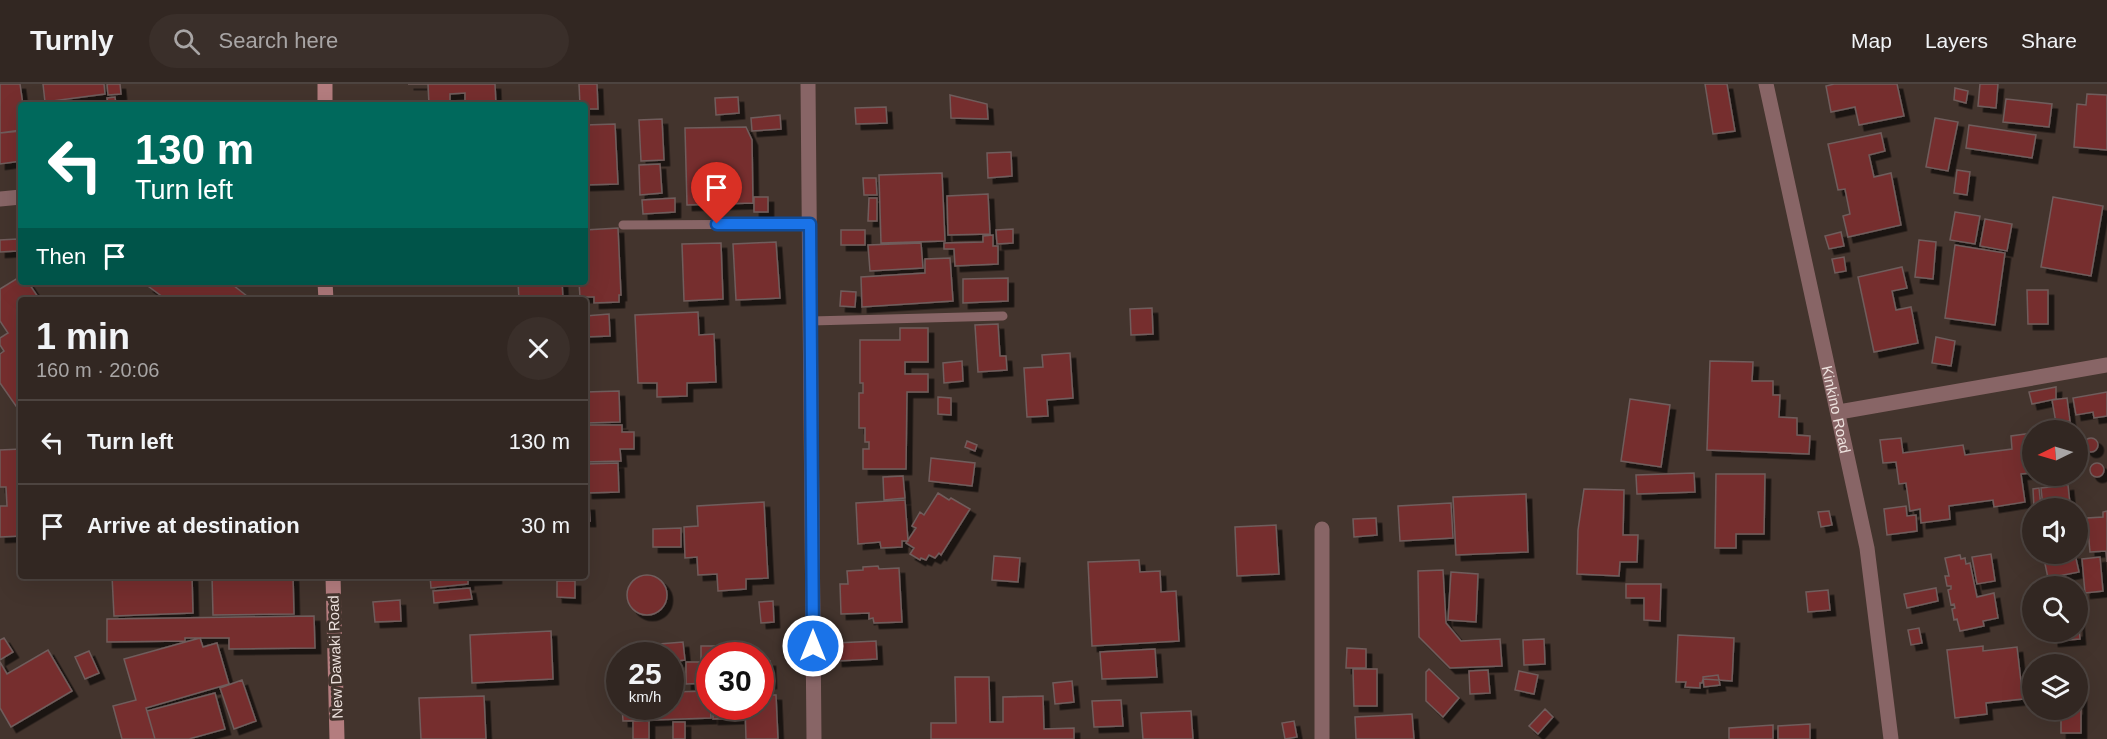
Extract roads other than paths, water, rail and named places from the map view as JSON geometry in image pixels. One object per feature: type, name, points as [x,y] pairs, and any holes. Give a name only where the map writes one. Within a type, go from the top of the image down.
[{"type":"street","points":[[325,84],[325,102]]},
{"type":"street","points":[[808,84],[814,739]]},
{"type":"street","name":"Kinkino Road","points":[[1766,84],[1867,548],[1891,739]]},
{"type":"street","points":[[0,199],[18,196]]},
{"type":"street","points":[[1839,412],[2107,365]]},
{"type":"street","points":[[1322,529],[1322,739]]},
{"type":"street","name":"New Dawaki Road","points":[[333,579],[337,739]]},
{"type":"lane","points":[[623,225],[810,224]]},
{"type":"lane","points":[[811,321],[1003,316]]}]
